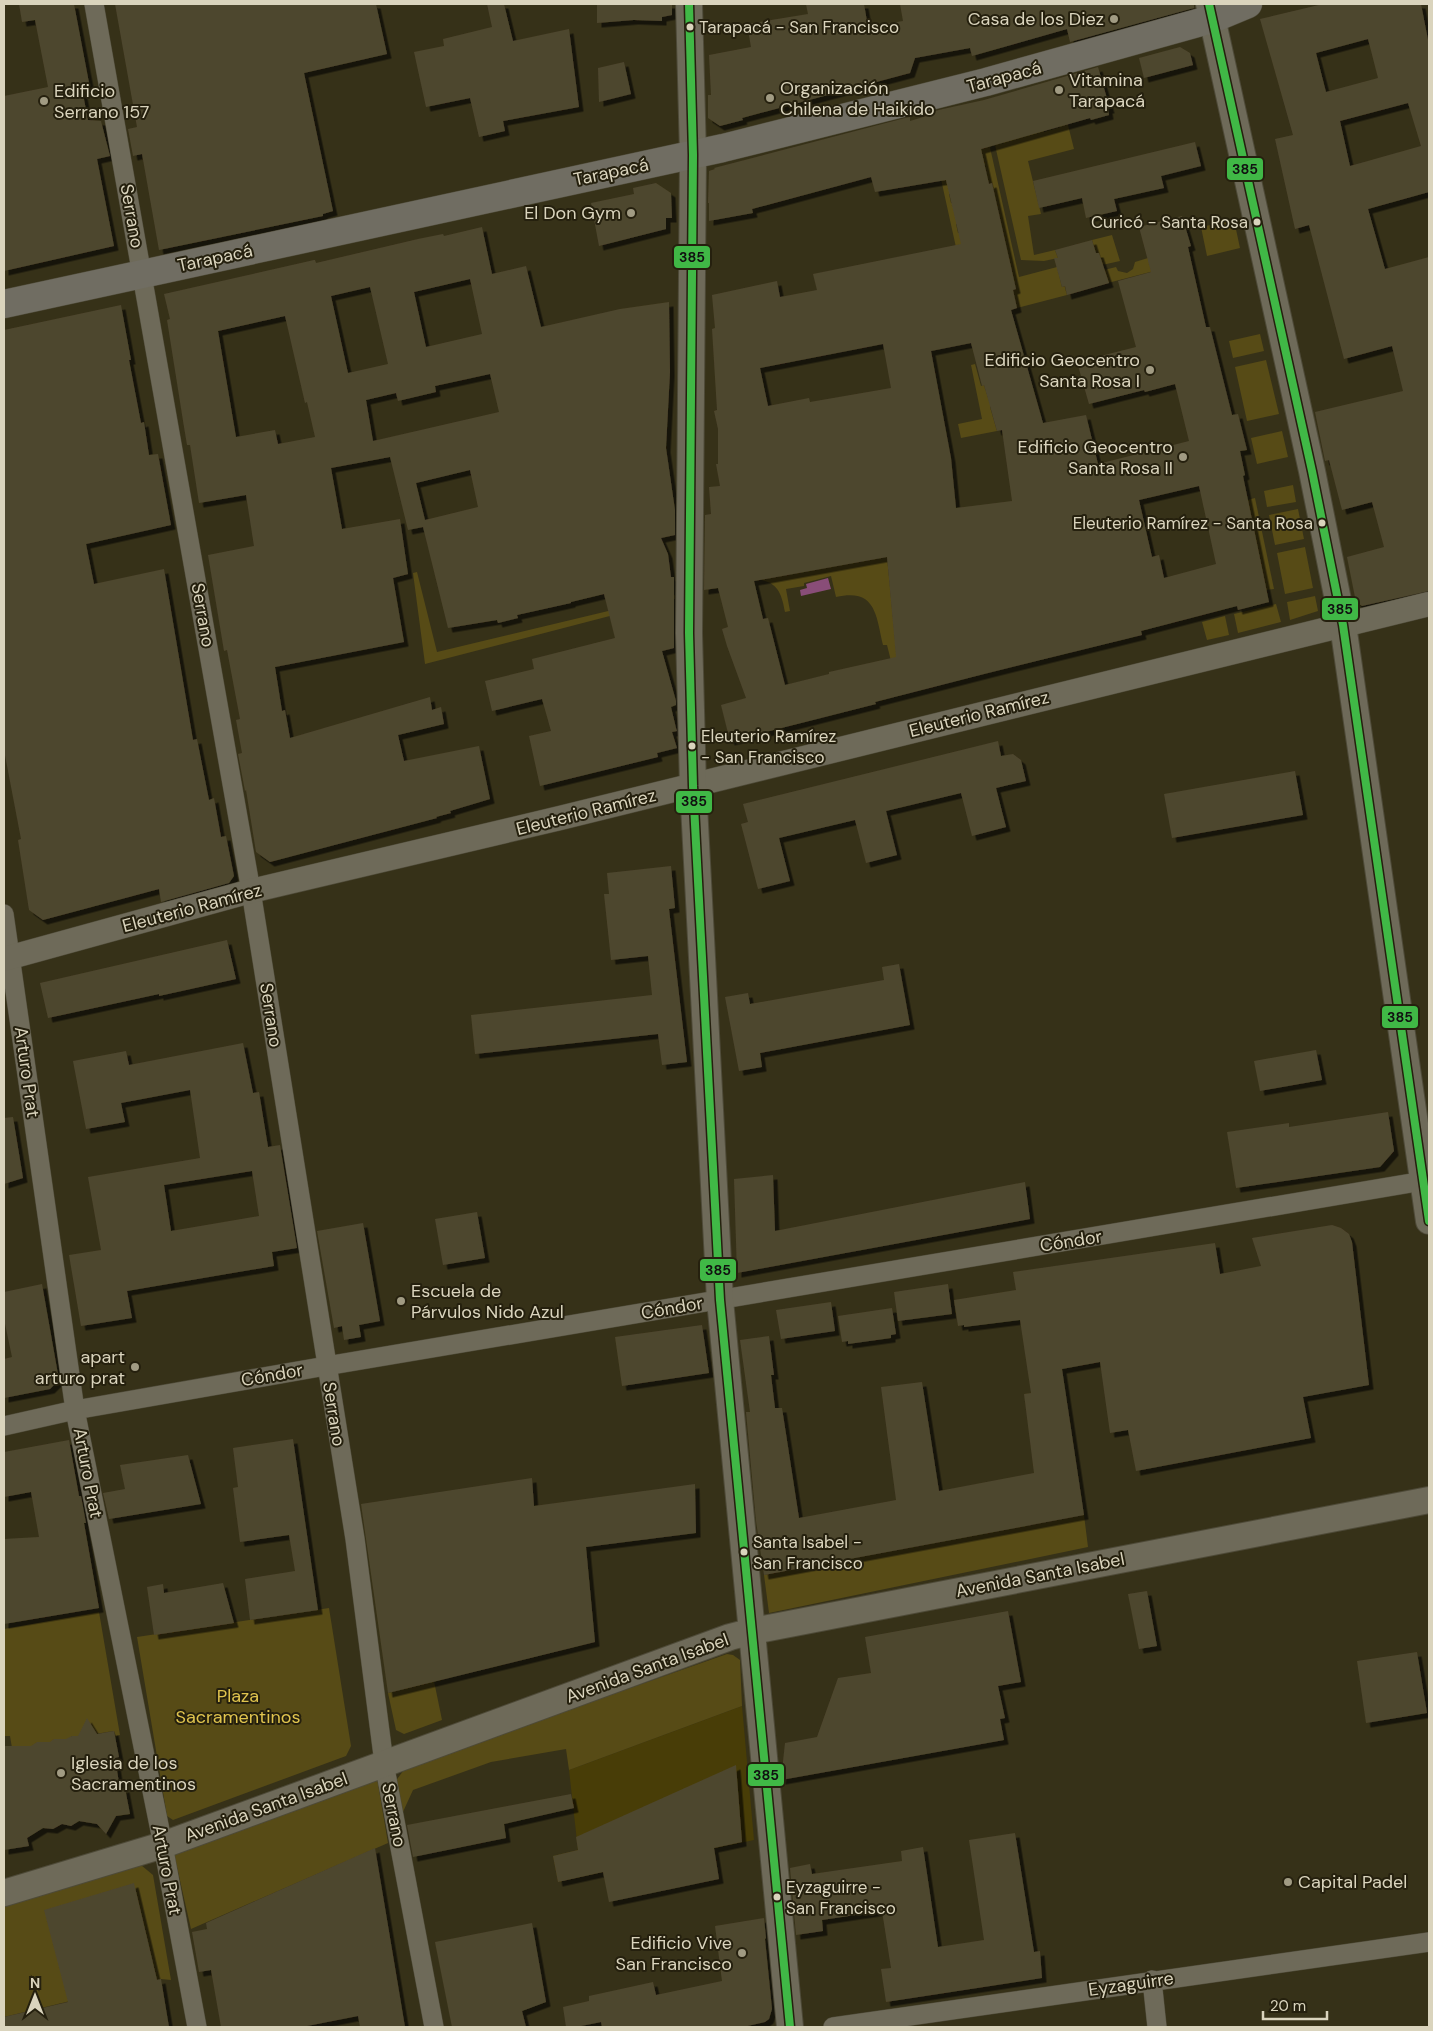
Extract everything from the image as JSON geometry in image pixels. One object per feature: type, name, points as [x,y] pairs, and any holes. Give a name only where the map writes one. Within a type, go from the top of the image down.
[{"type":"main road","points":[[689,4],[693,155],[689,599],[692,786],[720,1300],[790,2027]]},
{"type":"main road","name":"Tarapacá","points":[[4,304],[693,155],[986,82],[1210,12],[1248,4]]},
{"type":"main road","points":[[1210,12],[1306,442],[1343,625],[1426,1181],[1429,1221]]},
{"type":"main road","name":"Avenida Santa Isabel","points":[[4,1893],[163,1845],[730,1637],[752,1631],[1429,1500]]},
{"type":"street","name":"Serrano","points":[[94,4],[251,891],[355,1539],[384,1763],[434,2027]]},
{"type":"street","name":"Eleuterio Ramírez","points":[[7,958],[251,891],[692,786],[1429,604]]},
{"type":"street","name":"Arturo Prat","points":[[4,914],[7,958],[75,1410],[163,1845],[196,2027]]},
{"type":"street","name":"Cóndor","points":[[4,1426],[75,1410],[326,1366],[1426,1181]]},
{"type":"street","name":"Eyzaguirre","points":[[833,2027],[1429,1942]]},
{"type":"street","points":[[1152,1980],[1157,2027]]},
{"type":"shaded area","points":[[828,578],[831,589],[801,596],[800,590],[807,588],[806,584]]},
{"type":"shaded area","points":[[742,1706],[754,1840],[558,1882],[553,1856],[578,1850],[569,1770]]},
{"type":"green space","points":[[1067,121],[1074,149],[1028,161],[1041,214],[1028,216],[1034,255],[1055,250],[1058,258],[1044,261],[1021,260],[995,145],[1004,143],[1004,139],[1019,138],[1042,129],[1044,132],[1060,127],[1060,124]]},
{"type":"green space","points":[[989,143],[1019,277],[1057,267],[1062,287],[1065,286],[1067,295],[1017,308],[1013,290],[1016,289],[1012,272],[1006,259],[1009,258],[992,183],[989,184],[985,165],[979,166],[978,149]]},
{"type":"green space","points":[[937,161],[952,193],[949,194],[951,203],[954,203],[959,223],[956,224],[958,233],[961,233],[967,258],[961,270]]},
{"type":"green space","points":[[1234,220],[1240,248],[1207,256],[1201,227]]},
{"type":"green space","points":[[1112,235],[1120,261],[1102,265],[1099,253],[1096,253],[1092,240]]},
{"type":"green space","points":[[1148,258],[1154,271],[1104,284],[1100,271],[1116,267],[1118,271],[1127,273],[1133,269],[1135,262]]},
{"type":"green space","points":[[1260,334],[1264,351],[1233,358],[1229,341]]},
{"type":"green space","points":[[1266,360],[1279,414],[1247,421],[1235,367]]},
{"type":"green space","points":[[975,364],[981,386],[984,385],[989,401],[991,401],[990,407],[997,431],[961,438],[958,424],[982,419],[971,365]]},
{"type":"green space","points":[[1282,431],[1288,457],[1257,464],[1251,438]]},
{"type":"green space","points":[[1293,485],[1296,502],[1267,507],[1264,491]]},
{"type":"green space","points":[[1255,498],[1274,589],[1266,590],[1247,500]]},
{"type":"green space","points":[[1298,509],[1304,539],[1275,545],[1269,515]]},
{"type":"green space","points":[[1305,547],[1313,588],[1285,594],[1277,553]]},
{"type":"green space","points":[[887,557],[897,660],[891,661],[887,645],[883,645],[876,614],[872,606],[867,600],[859,596],[836,597],[831,576],[804,583],[804,586],[786,589],[790,611],[785,612],[783,601],[776,587],[761,580]]},
{"type":"green space","points":[[417,572],[437,652],[675,595],[675,599],[425,664],[413,573]]},
{"type":"green space","points":[[1315,596],[1318,611],[1290,620],[1287,602]]},
{"type":"green space","points":[[1276,604],[1281,622],[1238,633],[1234,614]]},
{"type":"green space","points":[[1225,616],[1229,635],[1207,640],[1202,622]]},
{"type":"green space","points":[[1084,1515],[1088,1547],[769,1613],[764,1575]]},
{"type":"green space","name":"Plaza Sacramentinos","points":[[329,1608],[351,1746],[346,1756],[173,1820],[167,1816],[137,1637]]},
{"type":"green space","points":[[99,1612],[120,1735],[116,1736],[114,1731],[95,1734],[84,1726],[79,1738],[72,1736],[68,1740],[26,1748],[19,1746],[13,1754],[10,1736],[4,1736],[4,1629]]},
{"type":"green space","points":[[727,1654],[733,1655],[740,1660],[742,1706],[569,1770],[566,1749],[491,1762],[413,1790],[402,1814],[395,1782],[406,1767]]},
{"type":"green space","points":[[434,1681],[442,1720],[404,1734],[396,1730],[388,1693]]},
{"type":"green space","points":[[377,1778],[388,1843],[191,1929],[174,1854]]},
{"type":"green space","points":[[141,1865],[153,1875],[171,1980],[161,1979],[4,2017],[4,1902]]},
{"type":"building","points":[[19,4],[74,4],[90,88],[82,89],[88,120],[101,121],[110,156],[97,159],[114,246],[4,271],[4,96],[48,87],[35,20],[22,22]]},
{"type":"building","points":[[115,4],[376,4],[387,54],[304,73],[333,211],[323,214],[323,216],[159,250],[142,154],[133,156],[128,129],[137,127]]},
{"type":"building","points":[[487,4],[504,4],[513,41],[569,29],[579,107],[503,121],[505,131],[479,137],[470,98],[426,107],[414,52],[444,46],[443,39],[492,27]]},
{"type":"building","points":[[597,4],[672,4],[672,15],[662,17],[662,21],[634,20],[597,23]]},
{"type":"building","points":[[806,4],[864,4],[868,27],[903,21],[900,4],[1194,4],[1194,8],[1070,42],[1067,29],[972,56],[970,48],[915,58],[910,73],[742,118],[743,120],[720,126],[708,118],[708,95],[711,95],[709,55],[751,47],[747,24],[808,14]]},
{"type":"building","points":[[1323,4],[1421,4],[1429,45],[1429,192],[1368,209],[1385,269],[1429,257],[1429,591],[1362,606],[1356,602],[1347,557],[1384,547],[1372,502],[1342,510],[1329,460],[1325,461],[1315,412],[1403,391],[1392,346],[1344,359],[1309,225],[1295,229],[1275,139],[1293,135],[1260,19]],"holes":[[[1368,39],[1378,78],[1326,92],[1316,53]],[[1408,103],[1421,146],[1350,166],[1340,121]]]},
{"type":"building","points":[[1180,47],[1190,53],[1193,65],[1144,78],[1139,58]]},
{"type":"building","points":[[624,62],[631,94],[599,102],[598,68]]},
{"type":"building","points":[[1098,67],[1110,109],[1108,109],[1109,115],[1091,120],[1090,118],[981,149],[989,184],[992,183],[1016,289],[1013,290],[1017,308],[1011,310],[1043,423],[1086,415],[1098,464],[1189,441],[1175,384],[1089,404],[1077,362],[1136,347],[1118,281],[1151,272],[1139,227],[1182,216],[1191,246],[1188,247],[1206,327],[1210,327],[1232,415],[1238,414],[1247,450],[1240,451],[1245,475],[1243,476],[1269,602],[1238,610],[1237,606],[1141,631],[1142,635],[875,702],[876,704],[730,741],[721,705],[746,698],[722,629],[728,627],[718,588],[704,590],[705,515],[711,514],[709,487],[720,486],[716,464],[718,464],[718,429],[714,411],[717,410],[712,329],[715,328],[712,295],[777,281],[780,297],[817,290],[813,274],[961,244],[946,180],[875,192],[871,177],[752,209],[753,213],[709,221],[709,171],[714,168],[905,118],[910,117],[910,121],[930,115],[935,111],[984,100]],"holes":[[[971,343],[982,386],[984,385],[997,431],[1002,430],[1012,501],[956,508],[951,458],[931,351]],[[883,344],[891,388],[810,402],[809,398],[768,406],[760,368]],[[1199,486],[1216,564],[1164,578],[1159,555],[1152,557],[1139,500]],[[887,557],[896,657],[829,672],[829,674],[785,685],[768,618],[763,619],[754,581]]]},
{"type":"building","points":[[1195,142],[1201,166],[1161,176],[1164,188],[1114,199],[1117,211],[1086,218],[1082,198],[1039,208],[1033,181]]},
{"type":"building","points":[[656,183],[671,193],[672,218],[666,218],[666,229],[599,246],[591,203],[634,194],[633,188]]},
{"type":"building","points":[[482,227],[492,274],[526,266],[541,327],[620,309],[669,302],[670,372],[666,448],[675,510],[675,535],[661,538],[668,554],[671,577],[674,577],[674,648],[662,651],[676,701],[676,705],[671,707],[677,731],[672,732],[677,748],[657,753],[658,757],[540,786],[529,736],[551,731],[542,699],[492,711],[485,681],[534,669],[532,659],[615,638],[604,594],[517,615],[518,618],[498,623],[497,620],[448,628],[423,527],[408,530],[390,457],[331,468],[342,529],[400,519],[408,574],[393,578],[404,642],[275,667],[282,711],[285,710],[290,738],[430,697],[432,710],[441,707],[444,724],[398,735],[404,761],[479,746],[490,799],[450,811],[451,813],[437,818],[270,862],[256,852],[238,754],[242,753],[236,720],[240,719],[227,650],[224,651],[208,555],[254,546],[246,495],[199,503],[190,445],[187,445],[167,320],[170,319],[164,294],[314,260],[316,263],[418,239],[443,234],[444,236]],"holes":[[[470,279],[482,334],[426,347],[414,292]],[[370,287],[388,364],[348,373],[331,296]],[[285,316],[305,403],[307,402],[315,437],[278,444],[275,430],[236,437],[218,331]],[[490,374],[499,412],[373,441],[366,400],[396,393],[398,401],[436,392],[435,386]],[[470,470],[478,507],[425,520],[416,483]]]},
{"type":"building","points":[[1092,240],[1096,253],[1099,253],[1109,283],[1067,295],[1065,286],[1062,287],[1054,258],[1058,258],[1055,250]]},
{"type":"building","points":[[121,305],[141,423],[144,422],[149,455],[158,454],[171,525],[86,544],[94,584],[164,569],[193,740],[197,739],[209,800],[214,798],[221,837],[226,836],[234,876],[229,883],[161,902],[159,889],[43,920],[29,910],[18,840],[21,839],[4,750],[4,330]]},
{"type":"building","points":[[998,741],[1001,756],[1013,754],[1021,760],[1026,781],[996,788],[1006,827],[972,836],[961,793],[886,811],[897,855],[866,863],[855,820],[779,838],[790,881],[758,889],[741,824],[748,822],[743,804]]},
{"type":"building","points":[[1295,771],[1303,815],[1172,838],[1164,794]]},
{"type":"building","points":[[671,866],[675,908],[669,909],[687,1062],[662,1065],[658,1034],[475,1054],[471,1015],[652,995],[648,956],[611,960],[604,894],[609,894],[607,873]]},
{"type":"building","points":[[227,940],[236,979],[48,1018],[40,983]]},
{"type":"building","points":[[899,964],[910,1025],[760,1053],[762,1067],[739,1071],[725,997],[748,993],[750,1004],[884,980],[882,967]]},
{"type":"building","points":[[243,1043],[253,1093],[259,1092],[268,1147],[280,1145],[297,1248],[272,1252],[274,1266],[127,1291],[132,1318],[81,1326],[69,1255],[101,1250],[88,1177],[200,1158],[190,1090],[121,1103],[125,1122],[86,1129],[73,1061],[126,1051],[129,1065]],"holes":[[[252,1171],[259,1216],[171,1231],[164,1185]]]},
{"type":"building","points":[[1316,1050],[1322,1080],[1260,1091],[1254,1061]]},
{"type":"building","points":[[1388,1112],[1394,1151],[1380,1167],[1236,1188],[1227,1132],[1289,1123],[1289,1127]]},
{"type":"building","points":[[13,1117],[23,1178],[4,1184],[4,1118]]},
{"type":"building","points":[[773,1175],[775,1231],[1025,1182],[1030,1219],[737,1273],[734,1179]]},
{"type":"building","points":[[477,1212],[485,1258],[443,1265],[435,1219]]},
{"type":"building","points":[[363,1223],[380,1321],[359,1325],[361,1337],[344,1340],[342,1326],[334,1328],[317,1231]]},
{"type":"building","points":[[1332,1225],[1341,1228],[1349,1234],[1352,1242],[1369,1385],[1303,1397],[1311,1438],[1136,1471],[1128,1430],[1110,1433],[1100,1362],[1062,1369],[1084,1515],[764,1575],[756,1521],[746,1412],[750,1412],[740,1340],[769,1336],[774,1375],[771,1375],[775,1408],[782,1408],[799,1518],[896,1500],[881,1387],[922,1382],[939,1491],[1034,1473],[1024,1394],[1031,1393],[1020,1320],[964,1327],[964,1325],[958,1326],[954,1300],[1016,1290],[1013,1272],[1215,1243],[1220,1274],[1261,1266],[1252,1238]]},
{"type":"building","points":[[42,1284],[59,1380],[50,1389],[4,1398],[4,1359],[12,1357],[4,1319],[4,1292]]},
{"type":"building","points":[[948,1284],[952,1314],[898,1321],[894,1292]]},
{"type":"building","points":[[831,1302],[835,1331],[781,1339],[776,1310]]},
{"type":"building","points":[[892,1308],[896,1334],[891,1335],[891,1338],[848,1344],[848,1341],[842,1342],[838,1316]]},
{"type":"building","points":[[702,1325],[709,1373],[622,1386],[615,1337]]},
{"type":"building","points":[[293,1439],[318,1610],[250,1620],[245,1579],[295,1571],[289,1535],[240,1542],[233,1488],[238,1487],[233,1448]]},
{"type":"building","points":[[69,1440],[86,1523],[84,1523],[99,1608],[4,1624],[4,1539],[39,1537],[31,1492],[4,1497],[4,1452]]},
{"type":"building","points":[[188,1455],[201,1504],[109,1519],[103,1493],[125,1489],[120,1465]]},
{"type":"building","points":[[532,1478],[534,1506],[695,1484],[696,1533],[586,1547],[595,1642],[388,1693],[361,1504]]},
{"type":"building","points":[[223,1583],[234,1623],[154,1635],[147,1587],[163,1584],[164,1593]]},
{"type":"building","points":[[1147,1591],[1157,1646],[1139,1649],[1128,1594]]},
{"type":"building","points":[[1008,1611],[1021,1682],[998,1686],[1005,1718],[1000,1719],[1004,1740],[781,1780],[785,1743],[817,1737],[838,1678],[871,1673],[865,1637]]},
{"type":"building","points":[[1417,1652],[1427,1713],[1366,1723],[1357,1661]]},
{"type":"building","name":"Iglesia de los Sacramentinos","points":[[87,1718],[97,1734],[114,1731],[119,1757],[115,1758],[120,1789],[125,1788],[130,1814],[116,1816],[106,1834],[97,1824],[79,1821],[71,1826],[62,1824],[53,1829],[43,1828],[27,1838],[29,1846],[4,1850],[4,1746],[31,1746],[37,1742],[50,1742],[54,1739],[78,1736]]},
{"type":"building","points":[[736,1765],[742,1842],[714,1848],[719,1879],[609,1902],[603,1872],[558,1882],[553,1856],[578,1850],[576,1837]]},
{"type":"building","points":[[571,1794],[574,1808],[504,1824],[506,1838],[413,1857],[407,1825]]},
{"type":"building","points":[[1015,1833],[1034,1952],[1040,1951],[1042,1978],[886,2002],[881,1969],[891,1968],[882,1911],[822,1920],[823,1931],[796,1935],[790,1868],[810,1864],[812,1874],[902,1861],[901,1851],[923,1847],[938,1947],[984,1940],[969,1840]]},
{"type":"building","points":[[375,1848],[405,2027],[360,2027],[358,2016],[302,2027],[221,2027],[211,1970],[199,1972],[192,1932],[207,1929],[206,1923]]},
{"type":"building","points":[[134,1883],[157,1980],[161,1979],[169,2027],[4,2027],[4,2017],[68,2002],[44,1910]]},
{"type":"building","name":"Edificio Vive San Francisco","points":[[764,1918],[772,2009],[769,2019],[765,2022],[743,2027],[602,2027],[601,2022],[566,2027],[563,2007],[589,2001],[589,1996],[653,1982],[656,1995],[722,1981],[715,1926]]},
{"type":"building","points":[[532,1923],[546,2002],[522,2011],[526,2027],[452,2027],[435,1942]]},
{"type":"transit line","name":"385","points":[[689,4],[693,155],[689,633],[693,786],[720,1300],[790,2027]]},
{"type":"transit line","name":"385","points":[[1209,4],[1312,471],[1343,625],[1429,1221]]},
{"type":"place","name":"Casa de los Diez","points":[[1114,19]]},
{"type":"place","name":"Tarapacá - San Francisco","points":[[690,27]]},
{"type":"place","name":"Vitamina Tarapacá","points":[[1059,90]]},
{"type":"place","name":"Organización Chilena de Haikido","points":[[770,98]]},
{"type":"place","name":"Edificio Serrano 157","points":[[44,101]]},
{"type":"place","name":"El Don Gym","points":[[631,213]]},
{"type":"place","name":"Curicó - Santa Rosa","points":[[1257,222]]},
{"type":"place","name":"Edificio Geocentro Santa Rosa I","points":[[1150,370]]},
{"type":"place","name":"Edificio Geocentro Santa Rosa II","points":[[1183,457]]},
{"type":"place","name":"Eleuterio Ramírez - Santa Rosa","points":[[1322,523]]},
{"type":"place","name":"Eleuterio Ramírez - San Francisco","points":[[692,746]]},
{"type":"place","name":"Escuela de Párvulos Nido Azul","points":[[401,1301]]},
{"type":"place","name":"apart arturo prat","points":[[135,1367]]},
{"type":"place","name":"Santa Isabel - San Francisco","points":[[744,1552]]},
{"type":"place","name":"Iglesia de los Sacramentinos","points":[[61,1773]]},
{"type":"place","name":"Capital Padel","points":[[1288,1882]]},
{"type":"place","name":"Eyzaguirre - San Francisco","points":[[777,1897]]},
{"type":"place","name":"Edificio Vive San Francisco","points":[[742,1953]]}]
